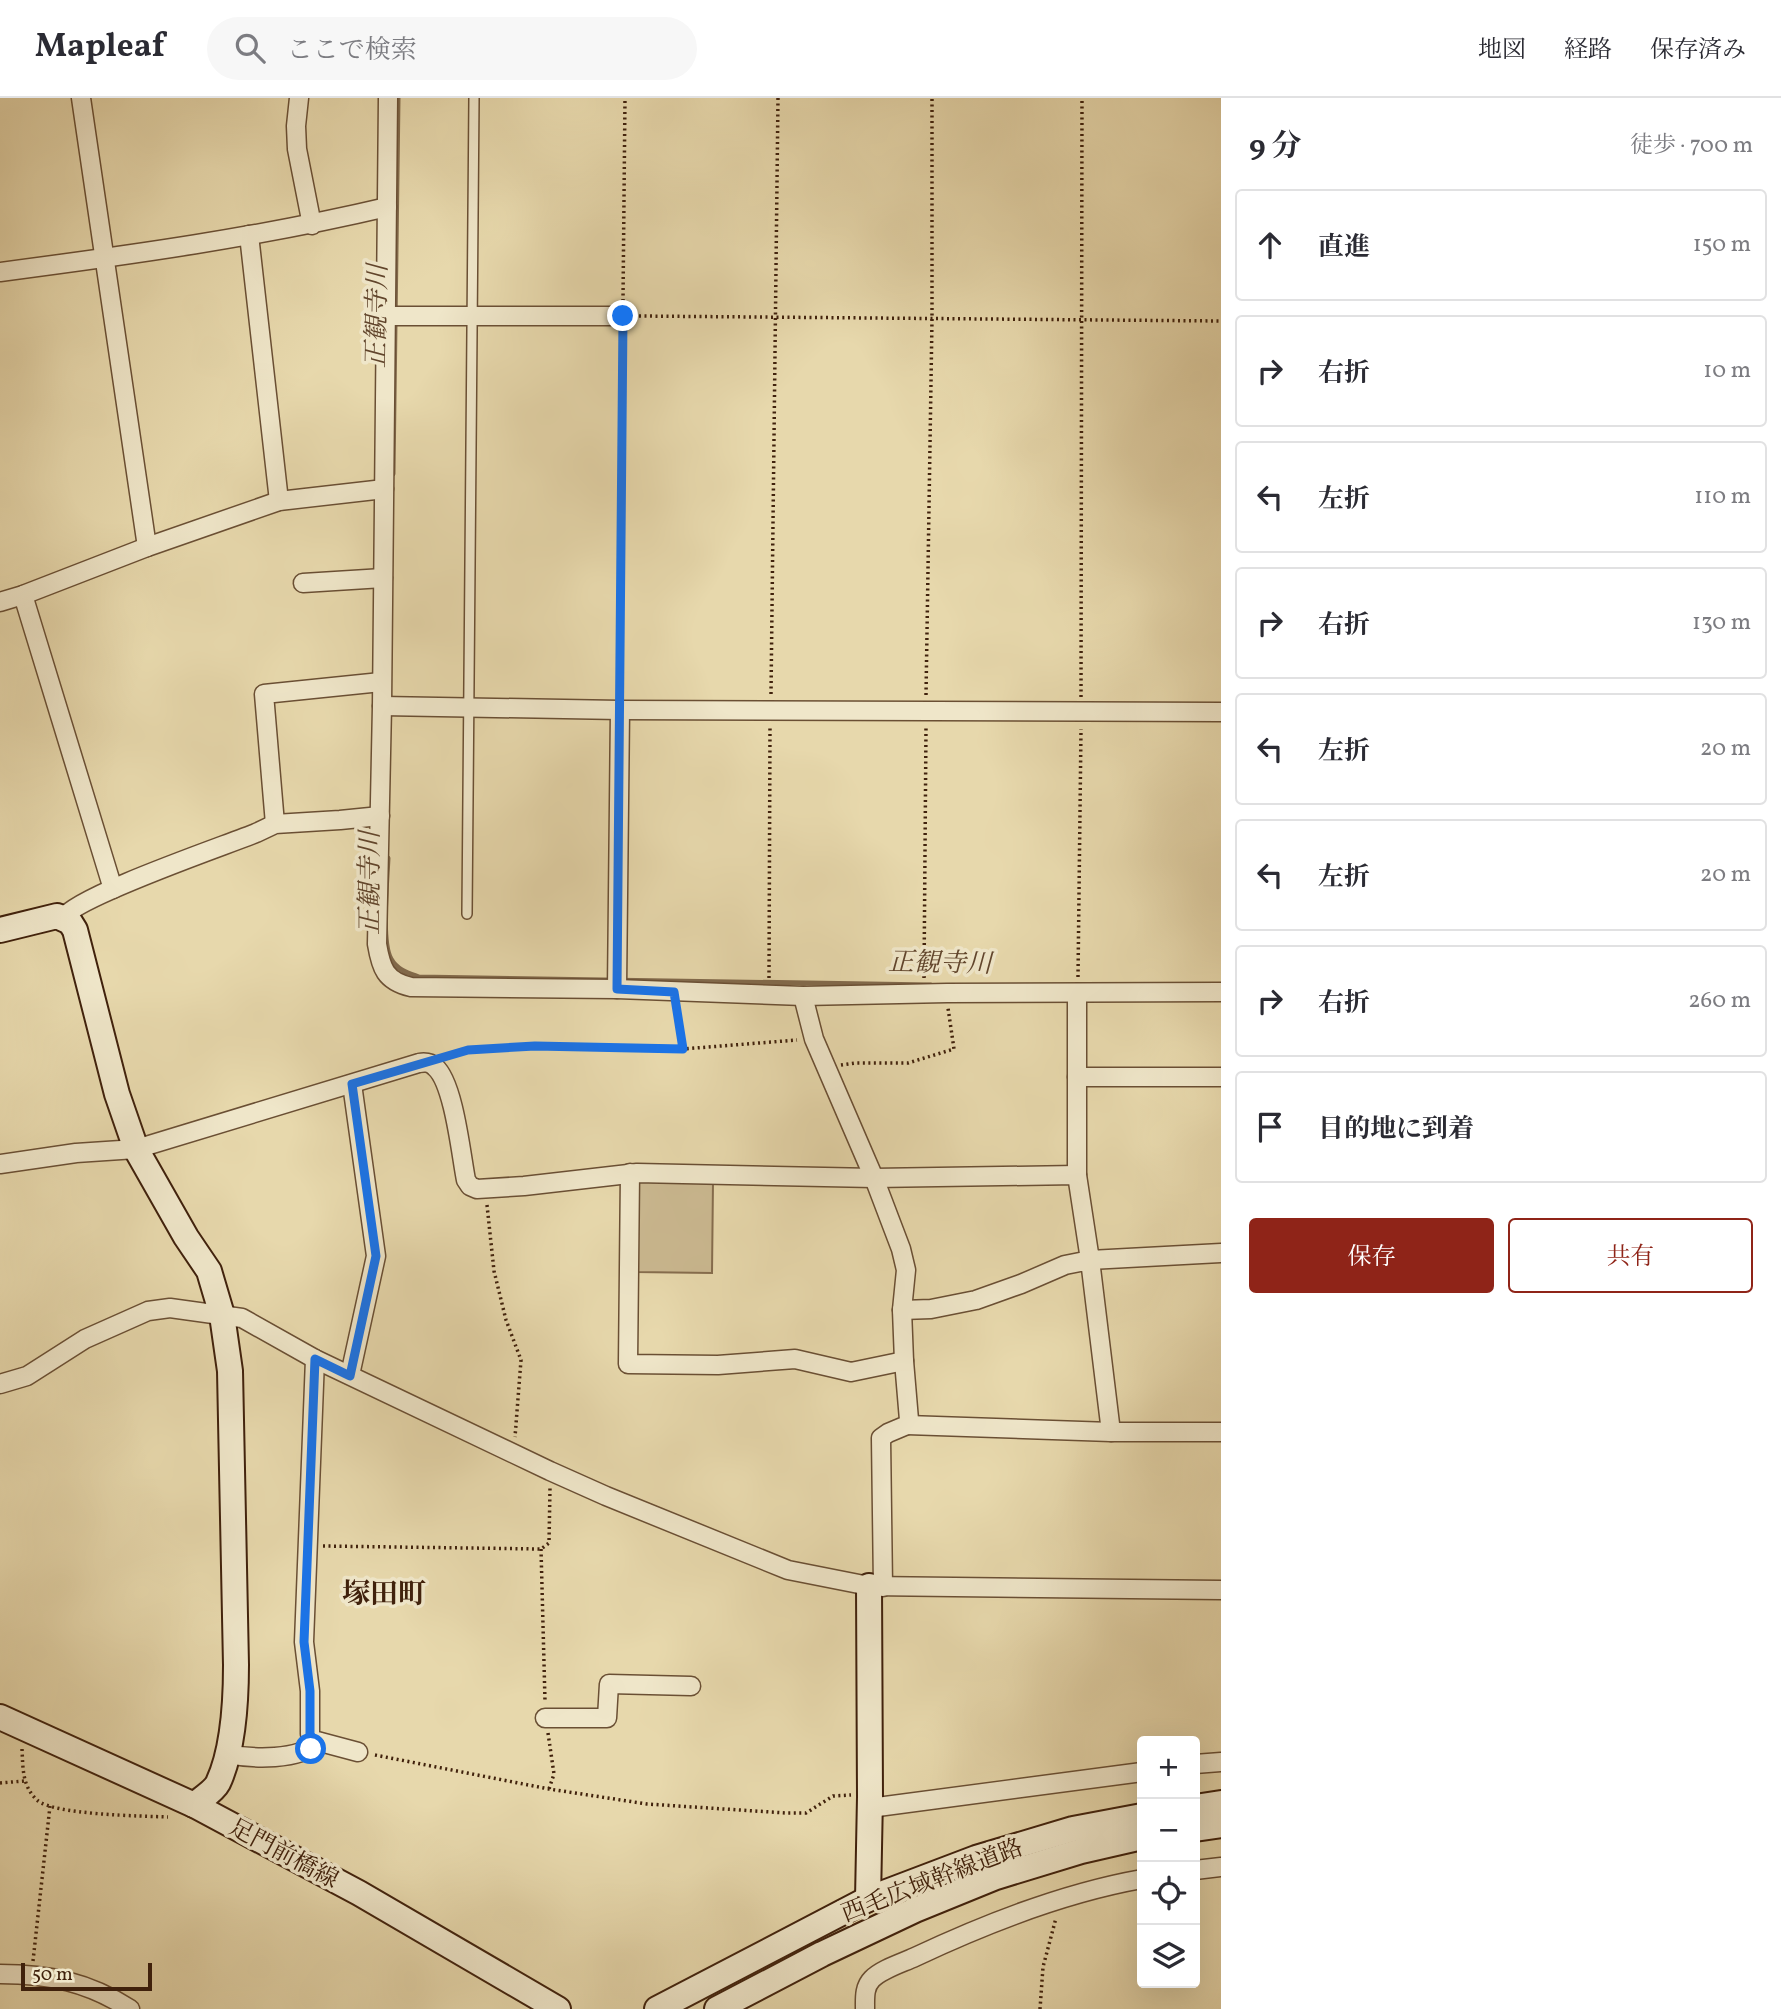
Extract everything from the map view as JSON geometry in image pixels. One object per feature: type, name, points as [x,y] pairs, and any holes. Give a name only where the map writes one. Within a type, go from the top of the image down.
[{"type":"main road","points":[[0,930],[50,916],[63,918],[70,922],[75,930],[117,1094],[136,1149],[186,1237],[209,1271],[222,1315],[230,1371],[236,1704],[227,1754],[217,1786],[194,1805]]},
{"type":"main road","points":[[869,1899],[876,1587]]},
{"type":"main road","name":"足門前橋線","points":[[9,1722],[194,1805],[359,1893],[558,2009]]},
{"type":"main road","points":[[1200,1806],[1221,1803]]},
{"type":"main road","name":"西毛広域幹線道路","points":[[657,2009],[869,1899],[988,1854],[1073,1829],[1137,1817]]},
{"type":"main road","points":[[1200,1828],[1221,1825]]},
{"type":"main road","name":"西毛広域幹線道路","points":[[717,2009],[833,1948],[915,1910],[984,1882],[1081,1852],[1137,1838]]},
{"type":"street","points":[[80,98],[147,547]]},
{"type":"street","points":[[299,98],[297,149],[312,225]]},
{"type":"street","points":[[388,98],[377,944],[380,963],[388,976],[397,984],[411,987],[617,989],[803,996],[1221,992]]},
{"type":"street","points":[[0,272],[312,225],[387,207]]},
{"type":"street","points":[[249,235],[279,501]]},
{"type":"street","points":[[386,316],[623,316]]},
{"type":"street","points":[[0,602],[279,501],[384,489]]},
{"type":"street","points":[[303,583],[383,578]]},
{"type":"street","points":[[23,595],[113,889]]},
{"type":"street","points":[[275,824],[264,694],[381,681]]},
{"type":"street","points":[[382,706],[620,710],[1221,712]]},
{"type":"street","points":[[617,989],[620,710]]},
{"type":"street","points":[[63,918],[67,912],[113,889],[275,824],[380,816]]},
{"type":"street","points":[[1077,993],[1077,1175],[1111,1432]]},
{"type":"street","points":[[803,996],[814,1039],[874,1178],[901,1249],[906,1270],[902,1310],[909,1420],[907,1425]]},
{"type":"street","points":[[0,1164],[76,1153],[136,1149],[427,1062],[442,1074],[453,1105],[466,1180],[470,1186],[524,1186],[630,1173],[874,1178],[1077,1175]]},
{"type":"street","points":[[1077,1077],[1221,1077]]},
{"type":"street","points":[[350,1376],[376,1256],[352,1084]]},
{"type":"street","points":[[630,1173],[628,1364],[718,1365],[795,1359],[851,1372],[904,1362]]},
{"type":"street","points":[[902,1310],[931,1309],[976,1300],[1065,1265],[1090,1260],[1221,1253]]},
{"type":"street","points":[[0,1384],[27,1376],[85,1339],[148,1311],[170,1308],[242,1318],[315,1359],[550,1471],[788,1570],[876,1587],[1221,1590]]},
{"type":"street","points":[[315,1359],[304,1642],[310,1691],[310,1734],[313,1740],[358,1752]]},
{"type":"street","points":[[876,1587],[881,1438],[888,1433],[907,1425],[1111,1432],[1221,1432]]},
{"type":"street","points":[[545,1718],[607,1718],[609,1684],[691,1686]]},
{"type":"street","points":[[227,1754],[242,1757],[276,1756],[303,1752],[319,1742]]},
{"type":"street","points":[[1200,1764],[1221,1762]]},
{"type":"street","points":[[870,1802],[1137,1773]]},
{"type":"street","points":[[1200,1869],[1221,1867]]},
{"type":"street","points":[[865,2009],[865,1991],[875,1976],[973,1930],[1061,1899],[1137,1880]]},
{"type":"street","points":[[0,1973],[50,1976],[110,1996],[130,2009]]},
{"type":"lane","points":[[467,914],[474,98]]},
{"type":"path","points":[[620,710],[625,98]]},
{"type":"path","points":[[769,994],[778,98]]},
{"type":"path","points":[[924,994],[932,98]]},
{"type":"path","points":[[1077,993],[1081,712],[1082,98]]},
{"type":"path","points":[[623,316],[1221,321]]},
{"type":"path","points":[[674,992],[683,1049]]},
{"type":"path","points":[[826,1068],[855,1063],[908,1063],[954,1049],[947,993]]},
{"type":"path","points":[[427,1062],[468,1050],[535,1046],[683,1049],[814,1039]]},
{"type":"path","points":[[486,1188],[494,1271],[506,1320],[521,1360],[514,1453]]},
{"type":"path","points":[[307,1546],[541,1549],[549,1543],[550,1471]]},
{"type":"path","points":[[541,1549],[545,1718],[554,1774],[549,1789]]},
{"type":"path","points":[[9,1722],[24,1781],[38,1801],[50,1807],[173,1817],[184,1814],[194,1805]]},
{"type":"path","points":[[358,1752],[549,1789],[647,1804],[806,1813],[833,1796],[870,1802]]},
{"type":"path","points":[[0,1783],[24,1781]]},
{"type":"path","points":[[32,1974],[50,1807]]},
{"type":"path","points":[[1040,2009],[1043,1967],[1061,1899]]},
{"type":"shaded area","points":[[640,1181],[713,1182],[712,1273],[635,1272],[634,1185]]},
{"type":"waterway","name":"正観寺川","points":[[393,474],[398,98]]},
{"type":"waterway","name":"正観寺川","points":[[388,858],[385,911],[388,951],[396,966],[419,977],[931,985]]},
{"type":"district","name":"塚田町","points":[[384,1593]]},
{"type":"route","points":[[311,1749],[319,1742],[313,1740],[310,1734],[310,1691],[304,1642],[315,1359],[350,1376],[376,1256],[352,1084],[468,1050],[535,1046],[683,1049],[674,992],[617,989],[623,316]]}]
